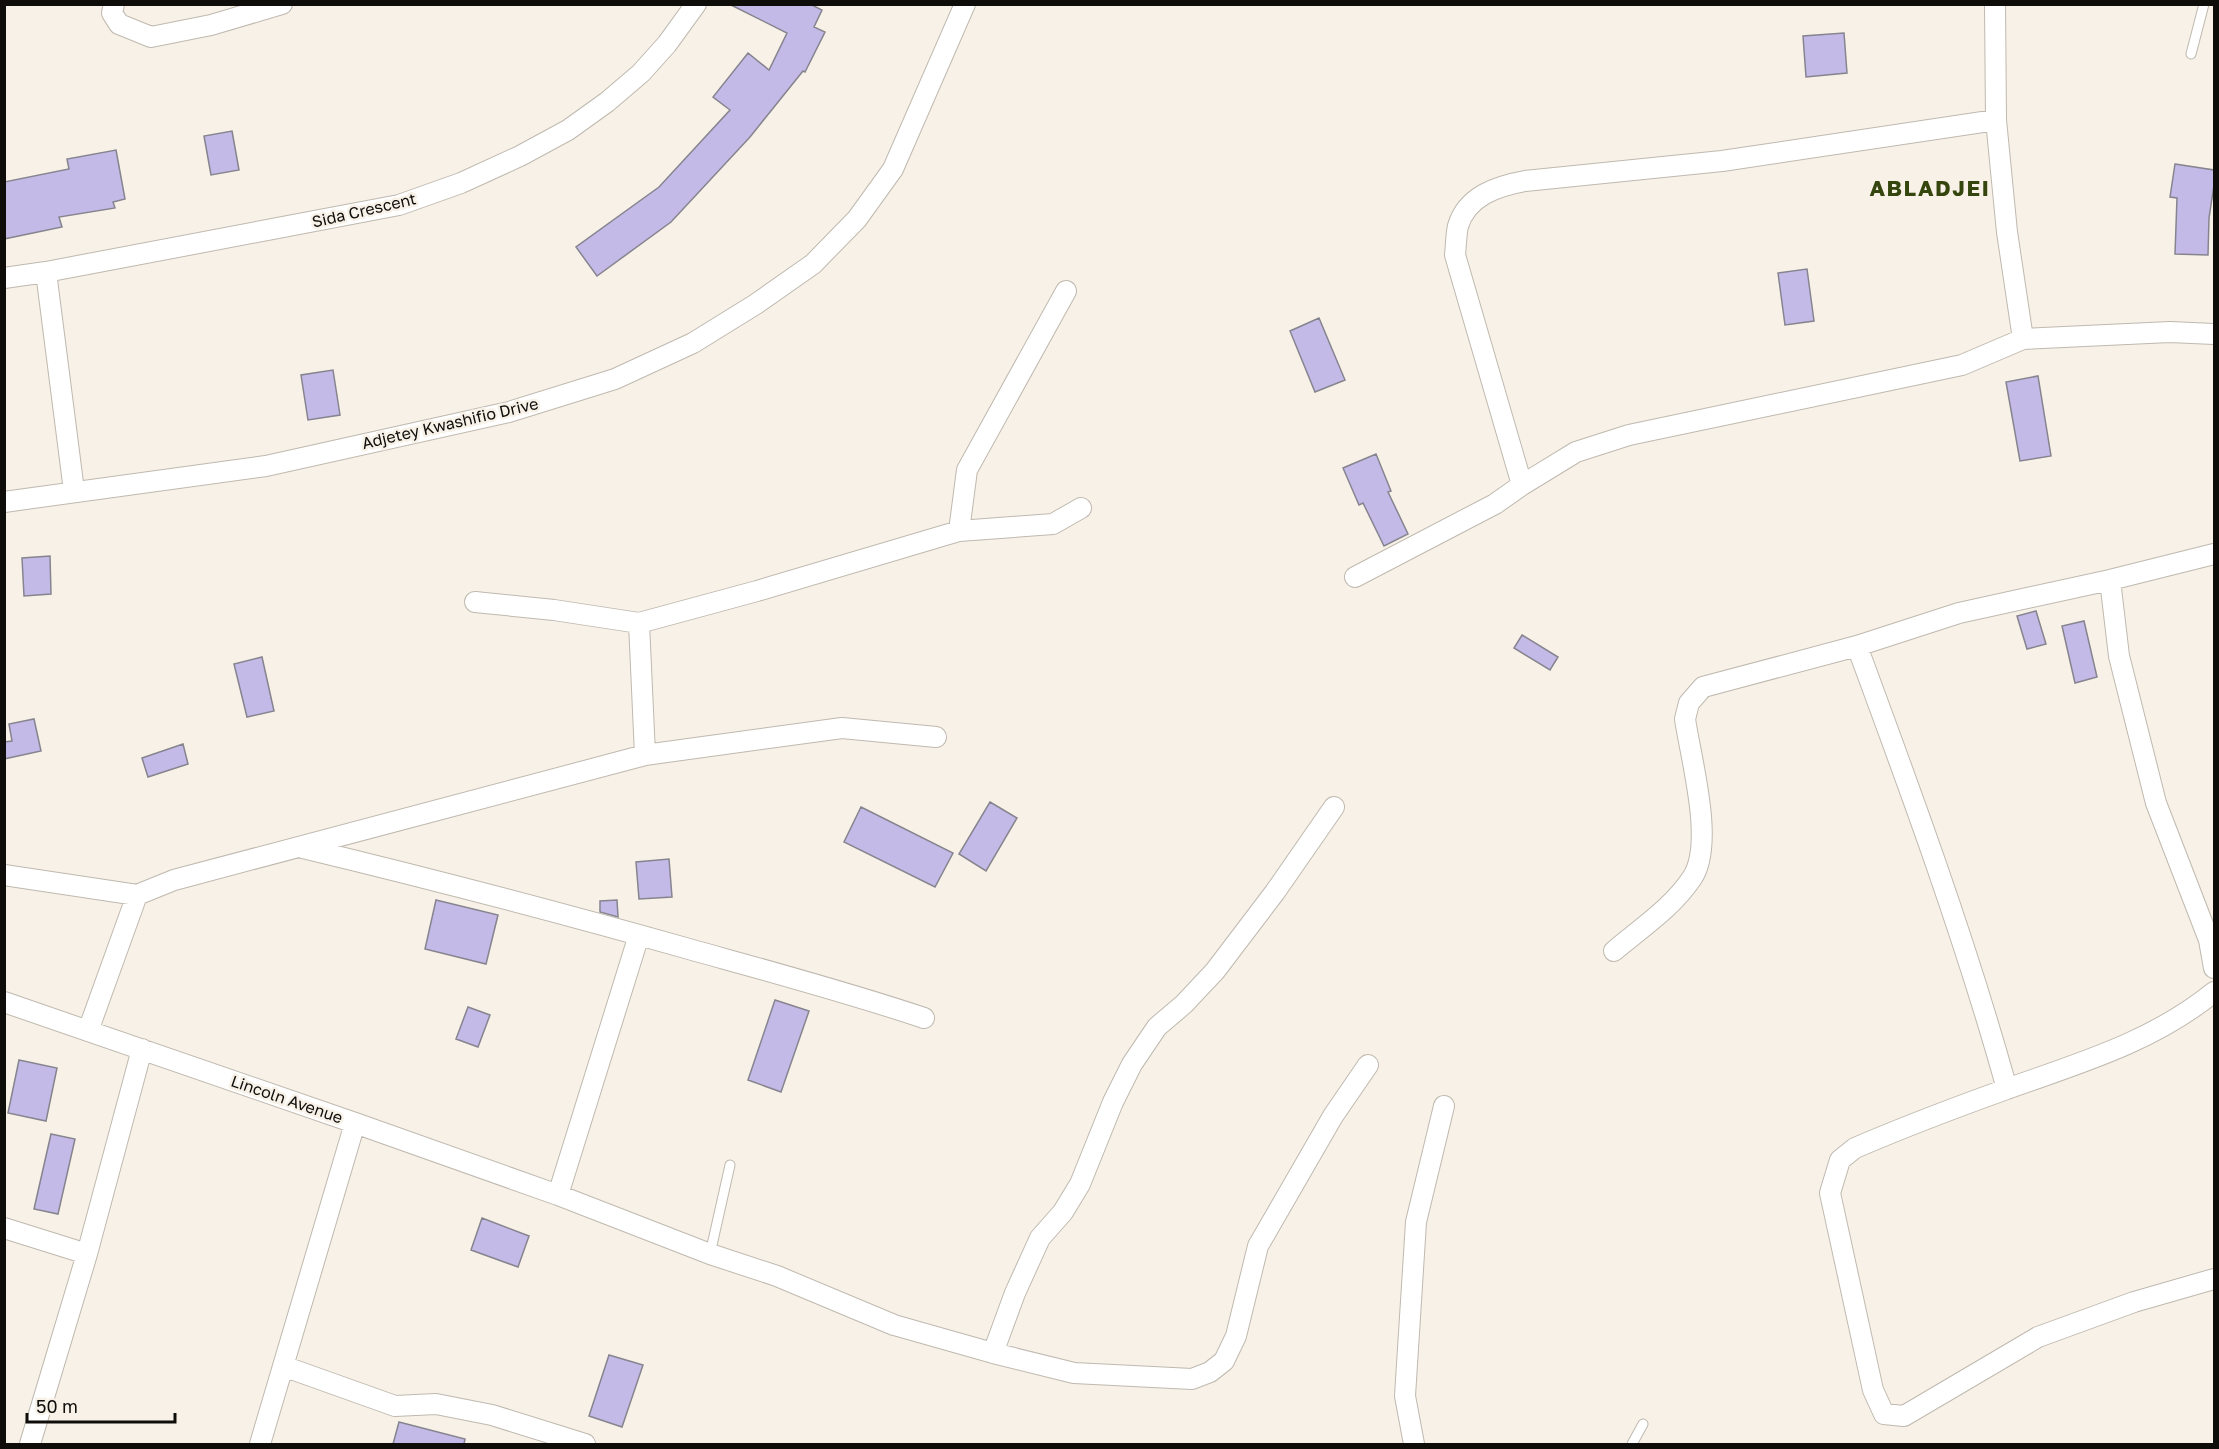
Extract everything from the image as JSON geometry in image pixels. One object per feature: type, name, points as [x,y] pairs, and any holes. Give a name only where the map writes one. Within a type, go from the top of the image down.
[{"type":"street","points":[[114,4],[112,13],[119,24],[151,37],[211,25],[282,4]]},
{"type":"street","name":"Sida Crescent","points":[[4,278],[399,205],[461,183],[568,130],[607,102],[647,66],[667,44],[696,4]]},
{"type":"street","name":"Adjetey Kwashifio Drive","points":[[4,502],[266,466],[509,412],[615,379],[693,343],[756,304],[813,264],[857,219],[893,169],[965,4]]},
{"type":"street","points":[[1995,4],[1996,120],[2007,232],[2023,339]]},
{"type":"street","points":[[1522,485],[1455,255],[1459,225],[1474,201],[1498,186],[1525,181],[1722,161],[1996,120]]},
{"type":"street","points":[[46,272],[74,491]]},
{"type":"street","points":[[959,531],[967,471],[1066,291]]},
{"type":"street","points":[[1355,577],[1495,504],[1576,452],[1629,435],[1962,365],[2023,339],[2170,332],[2214,334]]},
{"type":"street","points":[[475,602],[554,610],[639,623],[757,591],[959,531],[1053,524],[1081,508]]},
{"type":"street","points":[[1614,951],[1672,903],[1693,877],[1702,852],[1702,824],[1685,719],[1689,703],[1703,687],[1857,646],[1959,613],[2110,580],[2214,554]]},
{"type":"street","points":[[2110,580],[2119,656],[2156,803],[2209,940],[2214,968]]},
{"type":"street","points":[[639,623],[645,755]]},
{"type":"street","points":[[1857,646],[1948,898],[1992,1034],[2007,1089]]},
{"type":"street","points":[[4,875],[137,895],[174,880],[645,755],[842,728],[936,737]]},
{"type":"street","points":[[993,1353],[1015,1293],[1040,1238],[1063,1212],[1080,1184],[1113,1102],[1132,1064],[1157,1028],[1184,1004],[1229,954],[1334,807]]},
{"type":"street","points":[[301,847],[436,880],[639,935],[872,1000],[924,1018]]},
{"type":"street","points":[[88,1031],[137,895]]},
{"type":"street","points":[[558,1195],[639,935]]},
{"type":"street","points":[[2214,992],[2169,1024],[2122,1048],[2007,1089],[1855,1148],[1840,1160],[1830,1192],[1873,1390],[1884,1414],[1904,1416],[2038,1337],[2134,1302],[2214,1279]]},
{"type":"street","name":"Lincoln Avenue","points":[[4,1002],[355,1123],[260,1444]]},
{"type":"street","points":[[30,1444],[87,1254],[142,1049]]},
{"type":"street","points":[[355,1123],[558,1195],[710,1254],[777,1276],[894,1325],[993,1353],[1074,1372],[1192,1379],[1210,1372],[1224,1361],[1236,1336],[1258,1246],[1334,1116],[1368,1065]]},
{"type":"street","points":[[1414,1444],[1405,1396],[1416,1222],[1444,1106]]},
{"type":"street","points":[[4,1228],[87,1254]]},
{"type":"street","points":[[283,1366],[395,1406],[436,1404],[492,1415],[585,1444]]},
{"type":"lane","points":[[2191,54],[2204,4]]},
{"type":"lane","points":[[710,1254],[730,1165]]},
{"type":"lane","points":[[1632,1444],[1643,1424]]},
{"type":"building","points":[[729,4],[810,4],[822,10],[814,27],[825,32],[805,72],[803,71],[750,137],[671,222],[597,276],[576,247],[659,187],[730,110],[713,97],[748,53],[769,70],[787,33]]},
{"type":"building","points":[[1844,33],[1847,73],[1806,77],[1803,36]]},
{"type":"building","points":[[232,131],[239,170],[211,175],[204,136]]},
{"type":"building","points":[[116,150],[125,199],[113,202],[115,208],[59,217],[62,227],[4,239],[4,182],[69,169],[67,159]]},
{"type":"building","points":[[2175,164],[2214,170],[2208,255],[2175,254],[2177,198],[2170,197]]},
{"type":"building","points":[[1807,269],[1814,321],[1785,325],[1778,273]]},
{"type":"building","points":[[1319,318],[1345,380],[1315,392],[1290,331]]},
{"type":"building","points":[[333,370],[340,415],[308,420],[301,375]]},
{"type":"building","points":[[2038,376],[2051,456],[2020,461],[2006,382]]},
{"type":"building","points":[[1376,454],[1391,491],[1388,492],[1408,534],[1384,546],[1363,503],[1359,505],[1343,468]]},
{"type":"building","points":[[50,556],[51,594],[24,596],[22,558]]},
{"type":"building","points":[[2036,611],[2046,644],[2027,649],[2017,616]]},
{"type":"building","points":[[2084,621],[2097,677],[2075,683],[2062,626]]},
{"type":"building","points":[[1522,635],[1558,657],[1550,670],[1514,648]]},
{"type":"building","points":[[262,657],[274,711],[247,717],[234,664]]},
{"type":"building","points":[[34,719],[41,751],[4,759],[4,742],[12,741],[9,724]]},
{"type":"building","points":[[183,744],[188,764],[148,777],[142,758]]},
{"type":"building","points":[[990,802],[1017,818],[986,871],[959,854]]},
{"type":"building","points":[[861,807],[953,853],[935,887],[844,842]]},
{"type":"building","points":[[669,859],[672,897],[639,899],[636,862]]},
{"type":"building","points":[[436,900],[498,915],[486,964],[425,949]]},
{"type":"building","points":[[617,900],[618,917],[600,912],[600,901]]},
{"type":"building","points":[[775,1000],[809,1011],[781,1092],[748,1080]]},
{"type":"building","points":[[468,1007],[490,1015],[478,1047],[456,1039]]},
{"type":"building","points":[[19,1060],[57,1068],[46,1121],[8,1113]]},
{"type":"building","points":[[51,1134],[75,1139],[58,1214],[34,1209]]},
{"type":"building","points":[[482,1218],[529,1236],[518,1267],[471,1250]]},
{"type":"building","points":[[609,1355],[643,1365],[622,1427],[589,1416]]},
{"type":"building","points":[[399,1422],[465,1439],[464,1444],[393,1444]]},
{"type":"district","name":"ABLADJEI","points":[[1930,187]]}]
